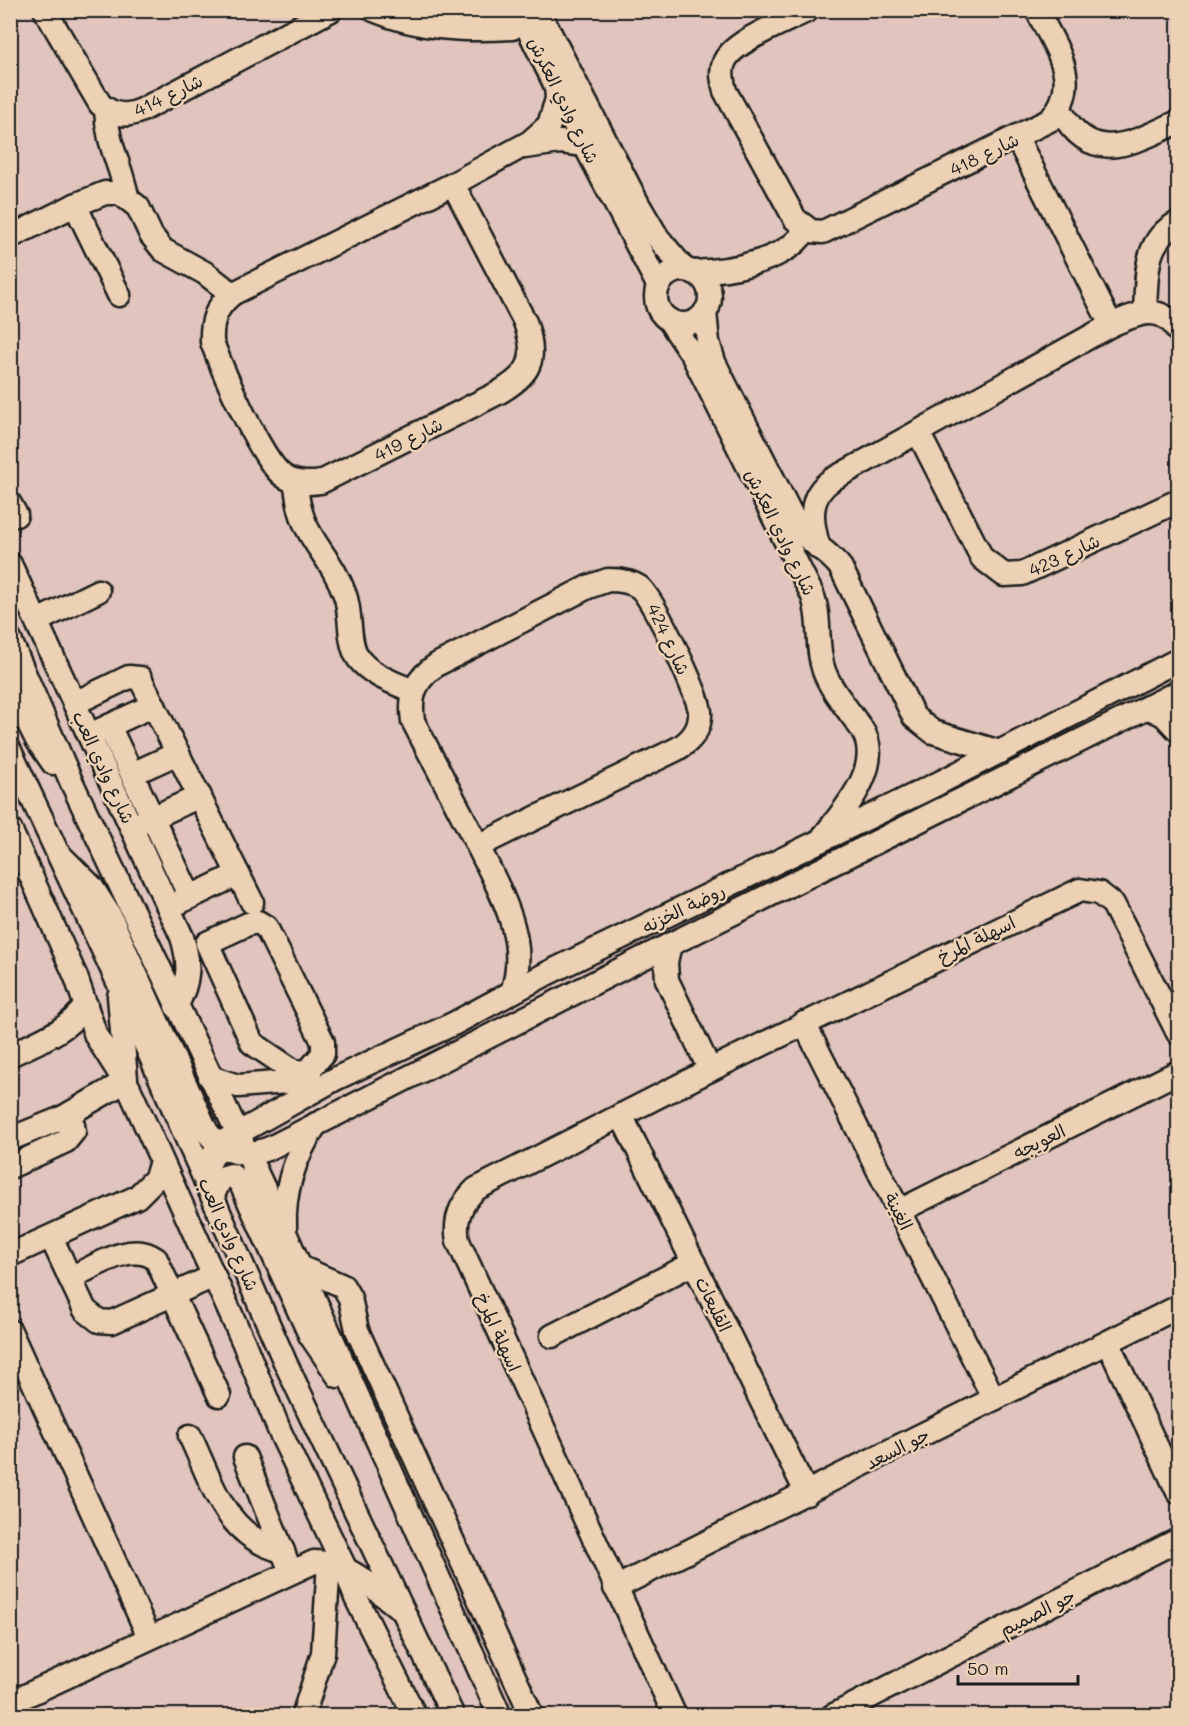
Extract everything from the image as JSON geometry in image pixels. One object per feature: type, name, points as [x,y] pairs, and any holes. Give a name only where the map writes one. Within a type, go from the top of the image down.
[{"type":"street","name":"شارع 414","points":[[45,10],[96,98],[106,109],[120,114],[135,113],[331,10]]},
{"type":"street","points":[[374,10],[399,20],[425,26],[484,30],[516,19]]},
{"type":"street","name":"شارع وادي العكرش","points":[[537,10],[638,204],[658,238],[689,271]]},
{"type":"street","points":[[743,267],[693,322],[684,324],[669,320],[658,308],[656,292],[658,285],[669,273],[743,267],[789,246],[806,229],[795,219],[725,91],[722,76],[723,63],[737,46],[808,10]]},
{"type":"street","points":[[1037,10],[1062,62],[1067,78],[1066,94],[1060,109],[1078,133],[1092,143],[1107,147],[1128,145],[1179,122]]},
{"type":"street","name":"شارع وادي العكرش","points":[[516,19],[556,86],[658,285]]},
{"type":"street","points":[[512,992],[518,973],[518,954],[513,921],[478,846],[412,721],[413,691],[365,667],[357,656],[345,594],[305,529],[299,509],[296,482],[285,477],[268,459],[212,342],[211,328],[222,302],[232,294],[518,148],[549,124],[556,106],[556,86]]},
{"type":"street","points":[[106,109],[109,142],[120,165],[128,196],[138,207],[151,235],[163,250],[205,273],[232,294]]},
{"type":"street","name":"شارع 418","points":[[806,229],[823,232],[831,230],[1017,138],[1050,120],[1060,109]]},
{"type":"street","points":[[1017,138],[1112,325]]},
{"type":"street","points":[[518,148],[548,143],[585,145]]},
{"type":"street","name":"شارع 419","points":[[296,482],[309,484],[332,477],[498,393],[518,382],[526,371],[532,358],[532,342],[525,322],[453,183]]},
{"type":"street","points":[[10,237],[105,193],[128,196]]},
{"type":"street","points":[[75,205],[118,295]]},
{"type":"street","points":[[1145,312],[1149,255],[1156,240],[1169,228],[1179,223]]},
{"type":"street","points":[[689,271],[706,283],[708,342],[714,362],[796,524],[807,539],[835,560],[841,568],[914,717],[933,732],[1000,752]]},
{"type":"street","points":[[819,548],[812,514],[817,494],[824,485],[1112,325],[1145,312],[1167,317],[1179,332]]},
{"type":"street","name":"شارع وادي العكرش","points":[[669,320],[693,356],[812,594],[816,606],[820,657],[828,682],[869,741],[869,757],[862,778],[848,804],[818,842]]},
{"type":"street","name":"شارع 423","points":[[918,432],[982,558],[1004,575],[1022,574],[1179,501]]},
{"type":"street","name":"شارع وادي العب","points":[[10,564],[75,703],[99,730],[131,827],[186,951],[187,980],[176,1006]]},
{"type":"street","name":"شارع 424","points":[[413,691],[427,671],[438,664],[598,583],[620,580],[640,588],[648,596],[699,702],[699,724],[687,743],[478,846]]},
{"type":"street","points":[[37,621],[98,591]]},
{"type":"street","name":"شارع وادي العب","points":[[10,640],[71,781],[210,1077],[228,1140]]},
{"type":"street","name":"روضة الخزنه","points":[[228,1140],[337,1078],[455,1023],[512,992],[1000,752],[1179,660]]},
{"type":"street","points":[[75,703],[136,676],[142,681],[252,902]]},
{"type":"street","points":[[10,686],[37,740],[58,769],[71,781]]},
{"type":"street","name":"روضة الخزنه","points":[[247,1155],[270,1148],[635,962],[1179,692]]},
{"type":"street","points":[[1178,729],[1179,698]]},
{"type":"street","points":[[154,705],[99,730],[132,774],[190,897]]},
{"type":"street","points":[[1147,708],[1164,715],[1178,729]]},
{"type":"street","name":"شارع وادي العب","points":[[10,751],[18,776],[59,854],[118,982],[285,1362],[453,1716]]},
{"type":"street","points":[[132,774],[178,753]]},
{"type":"street","points":[[131,827],[200,796]]},
{"type":"street","points":[[10,829],[76,977],[96,1036],[126,1085],[214,1276],[280,1432],[329,1534],[323,1653],[303,1716]]},
{"type":"street","points":[[59,854],[92,887],[109,914],[203,1123],[228,1140]]},
{"type":"street","points":[[168,908],[238,874]]},
{"type":"street","name":"اسهلة المرخ","points":[[675,1716],[458,1241],[456,1232],[459,1212],[476,1190],[804,1023],[1070,894],[1089,890],[1099,893],[1113,904],[1179,1033]]},
{"type":"street","points":[[186,951],[253,922],[266,927],[323,1042],[323,1054],[312,1068],[304,1072],[295,1071],[252,1043],[207,943]]},
{"type":"street","points":[[670,945],[666,962],[667,980],[710,1070]]},
{"type":"street","points":[[518,954],[534,969],[548,974]]},
{"type":"street","points":[[635,962],[667,980]]},
{"type":"street","points":[[118,982],[122,1061],[126,1085]]},
{"type":"street","points":[[10,1055],[56,1034],[73,1021],[86,1005]]},
{"type":"street","points":[[455,1023],[468,1047]]},
{"type":"street","name":"الغينة","points":[[804,1023],[994,1399]]},
{"type":"street","points":[[56,1034],[96,1036]]},
{"type":"street","name":"العويجه","points":[[899,1211],[1179,1072]]},
{"type":"street","points":[[210,1077],[229,1084],[247,1086],[337,1078]]},
{"type":"street","points":[[10,1139],[62,1118],[126,1085]]},
{"type":"street","name":"القليعات","points":[[621,1115],[807,1494]]},
{"type":"street","points":[[10,1167],[71,1137],[73,1125],[62,1118]]},
{"type":"street","points":[[286,1235],[286,1201],[291,1176],[300,1152],[317,1123]]},
{"type":"street","points":[[228,1140],[229,1151],[247,1155],[286,1235],[500,1716]]},
{"type":"street","points":[[203,1174],[228,1140]]},
{"type":"street","points":[[137,1197],[156,1178],[161,1161]]},
{"type":"street","points":[[213,1195],[221,1178],[231,1175],[240,1182],[310,1335],[327,1362],[359,1400]]},
{"type":"street","points":[[10,1255],[137,1197],[158,1194],[178,1198]]},
{"type":"street","points":[[51,1236],[89,1315],[106,1322],[214,1276]]},
{"type":"street","points":[[70,1278],[129,1252],[144,1252],[161,1265],[219,1395]]},
{"type":"street","points":[[552,1336],[694,1263]]},
{"type":"street","points":[[300,1267],[338,1282],[347,1292],[357,1330],[532,1716]]},
{"type":"street","name":"جو السعد","points":[[615,1588],[1179,1308]]},
{"type":"street","points":[[10,1331],[149,1637]]},
{"type":"street","points":[[1108,1343],[1179,1492]]},
{"type":"street","points":[[280,1432],[285,1362]]},
{"type":"street","points":[[190,1436],[223,1506],[237,1527],[287,1561],[329,1564],[405,1612]]},
{"type":"street","points":[[245,1457],[287,1561]]},
{"type":"street","name":"جو الصميم","points":[[832,1716],[1179,1540]]},
{"type":"street","points":[[10,1703],[149,1637],[287,1561]]},
{"type":"street","points":[[329,1564],[356,1598],[415,1716]]},
{"type":"street","points":[[447,1597],[489,1620]]}]
